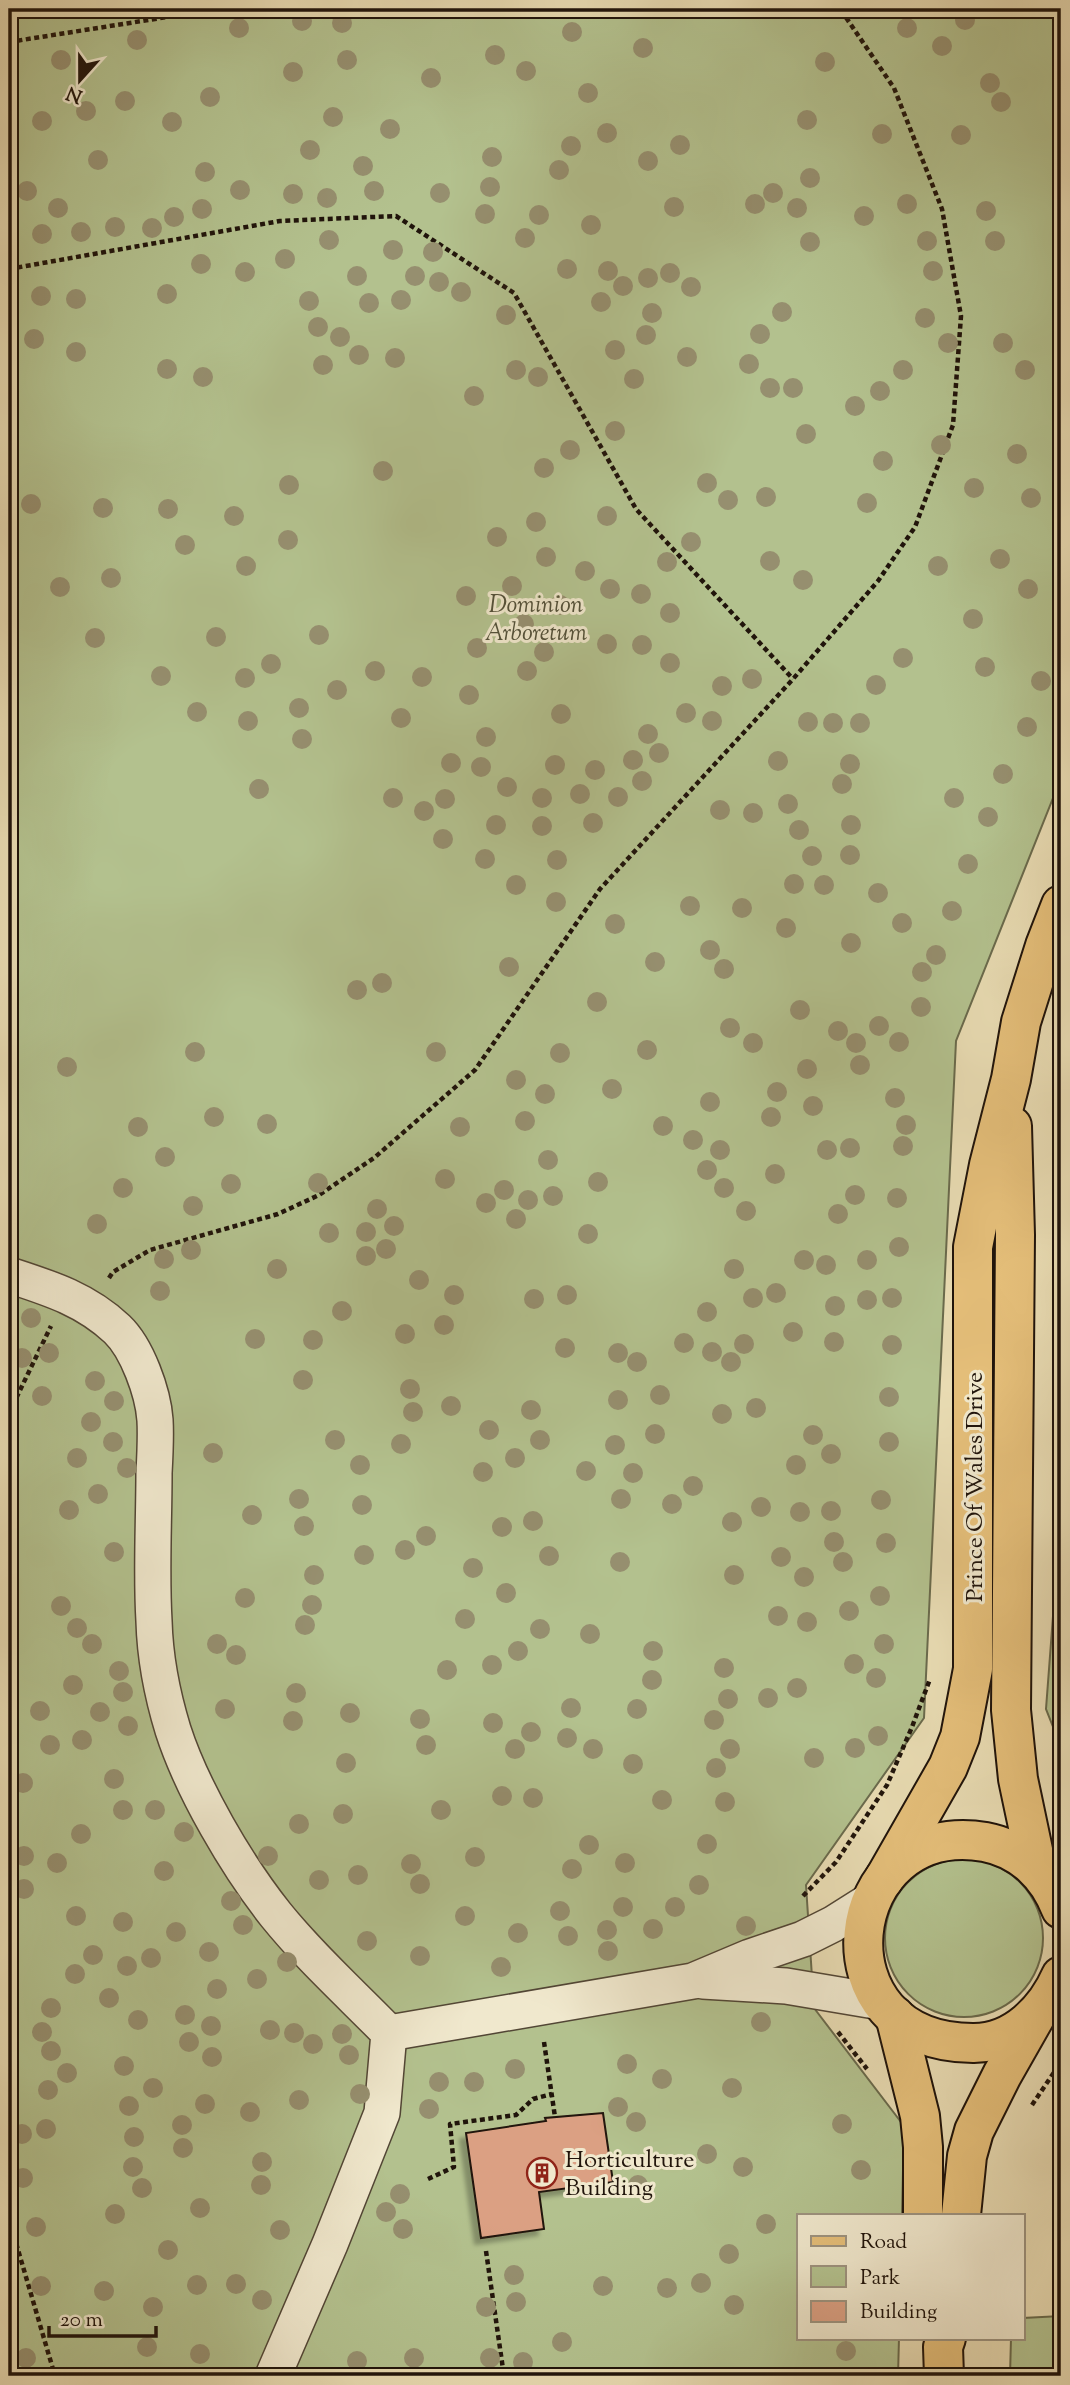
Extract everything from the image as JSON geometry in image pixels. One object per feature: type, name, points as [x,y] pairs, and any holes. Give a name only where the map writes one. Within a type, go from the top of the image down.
[{"type":"main road","name":"Prince Of Wales Drive","points":[[888,2010],[867,1974],[863,1950],[864,1925],[877,1890],[948,1767],[960,1737],[973,1669],[973,1247],[989,1165],[1011,1079],[1021,1022],[1061,905]]},
{"type":"main road","name":"Prince Of Wales Drive","points":[[1011,1079],[1015,1248],[1010,1710],[1018,1779],[1054,1890]]},
{"type":"main road","points":[[877,1890],[901,1861],[922,1849],[946,1841],[971,1840],[995,1844],[1018,1854],[1054,1890]]},
{"type":"main road","points":[[888,2010],[920,2034],[950,2043],[981,2043],[1010,2034],[1053,1994]]},
{"type":"main road","points":[[961,2214],[967,2156],[974,2132],[1002,2075],[1053,1994]]},
{"type":"main road","points":[[888,2010],[920,2116],[923,2214]]},
{"type":"street","points":[[9,1275],[77,1300],[118,1330],[133,1348],[142,1369],[155,1418],[153,1576],[157,1665],[174,1732],[189,1772],[221,1832],[275,1913],[310,1954],[389,2033]]},
{"type":"street","points":[[389,2033],[692,1981],[803,1939],[834,1924],[877,1890]]},
{"type":"street","points":[[692,1981],[786,1986],[888,2010]]},
{"type":"street","points":[[273,2376],[330,2244],[382,2113],[389,2033]]},
{"type":"path","points":[[9,42],[218,9]]},
{"type":"path","points":[[9,1413],[47,1337],[77,1300],[113,1272],[150,1250],[278,1214],[319,1195],[374,1158],[475,1070],[600,888],[793,679],[878,581],[915,527],[953,425],[961,316],[942,209],[894,88],[845,16],[835,9]]},
{"type":"path","points":[[9,269],[280,222],[396,216],[514,293],[635,509],[793,679]]},
{"type":"path","points":[[798,1900],[836,1862],[887,1785],[931,1677]]},
{"type":"path","points":[[539,2008],[555,2117]]},
{"type":"path","points":[[827,2027],[837,2031],[861,2058],[874,2080]]},
{"type":"path","points":[[1028,2113],[1061,2062]]},
{"type":"path","points":[[428,2179],[454,2167],[450,2124],[516,2115],[533,2099],[552,2095]]},
{"type":"path","points":[[9,2219],[55,2376]]},
{"type":"path","points":[[486,2251],[504,2376]]},
{"type":"green space","name":"Dominion Arboretum","points":[[9,9],[1061,9],[1061,778],[956,1041],[924,1718],[806,1885],[814,2008],[904,2126],[902,2214],[797,2214],[797,2340],[899,2340],[898,2376],[9,2376]]},
{"type":"green space","points":[[1061,1510],[1061,1747],[1046,1709]]},
{"type":"green space","points":[[964,1859],[994,1865],[1020,1882],[1037,1908],[1043,1938],[1037,1968],[1020,1994],[994,2011],[964,2017],[934,2011],[908,1994],[891,1968],[885,1938],[891,1908],[908,1882],[934,1865]]},
{"type":"green space","points":[[1061,2316],[1061,2376],[1010,2376],[1011,2340],[1024,2340],[1024,2318]]},
{"type":"building","name":"Horticulture Building","points":[[603,2113],[613,2182],[539,2192],[544,2229],[481,2238],[466,2133],[546,2121],[545,2118]]},
{"type":"place","name":"Horticulture Building","points":[[542,2173]]}]
